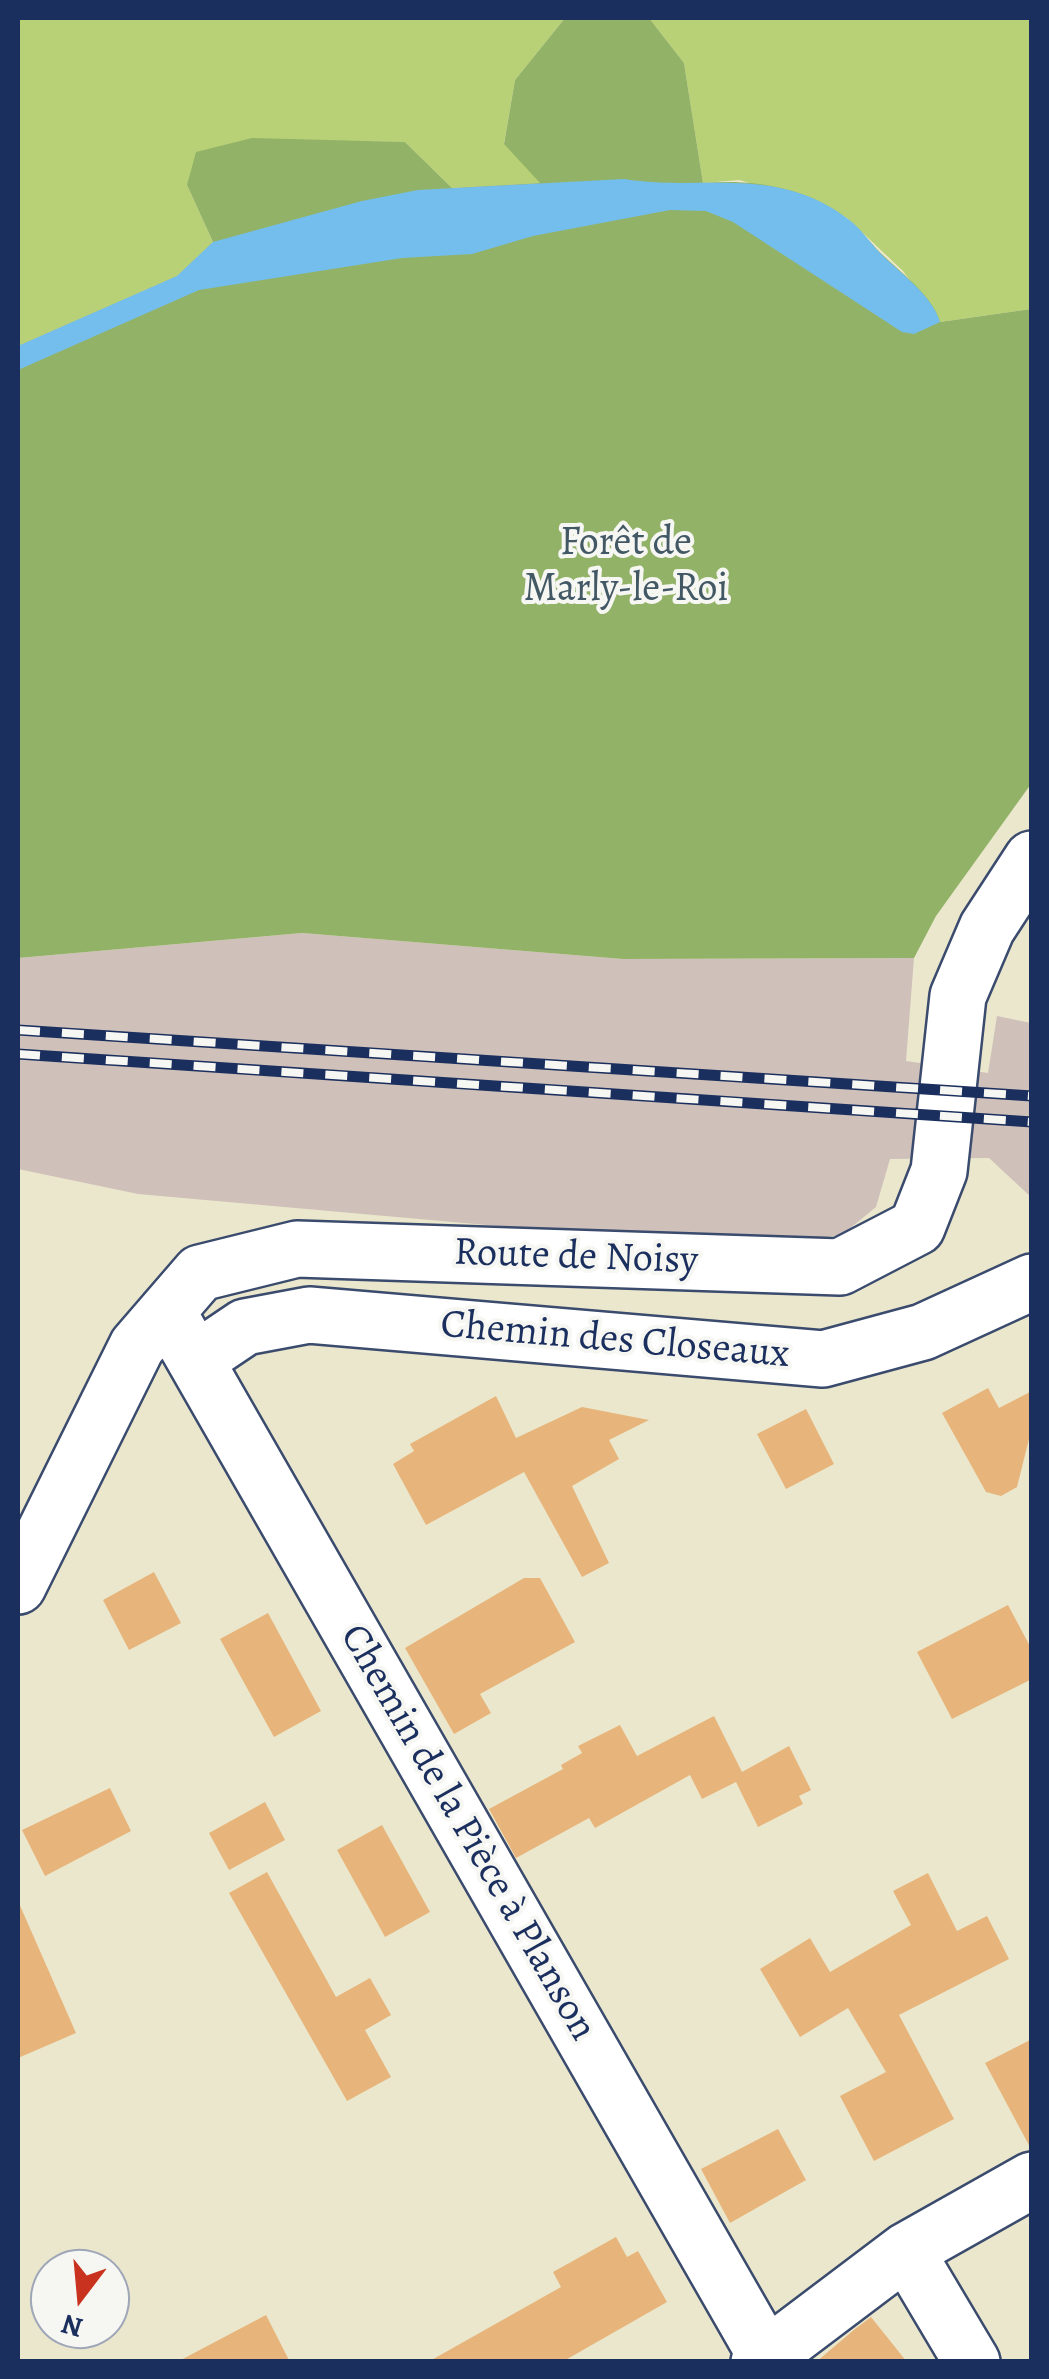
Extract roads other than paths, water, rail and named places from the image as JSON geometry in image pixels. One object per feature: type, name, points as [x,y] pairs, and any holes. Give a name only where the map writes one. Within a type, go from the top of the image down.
[{"type":"street","name":"Route de Noisy","points":[[18,1586],[137,1346],[200,1273],[297,1249],[840,1267],[918,1227],[939,1171],[958,996],[987,928],[1032,859]]},
{"type":"street","name":"Chemin des Closeaux","points":[[196,1360],[245,1327],[309,1315],[823,1359],[923,1332],[1032,1282]]},
{"type":"street","name":"Chemin de la Pièce à Planson","points":[[167,1311],[763,2359]]},
{"type":"street","points":[[763,2359],[906,2251],[1032,2180]]},
{"type":"street","points":[[906,2251],[972,2362]]},
{"type":"water","points":[[624,179],[766,186],[794,191],[821,202],[858,228],[924,295],[940,322],[914,334],[902,332],[733,222],[706,211],[670,210],[533,236],[472,254],[402,258],[199,290],[18,370],[18,346],[177,276],[213,242],[362,201],[418,190]]},
{"type":"railway","points":[[18,1030],[1032,1096]]},
{"type":"railway","points":[[18,1054],[1032,1122]]},
{"type":"park label","name":"Forêt de Marly-le-Roi","points":[[626,567]]}]
